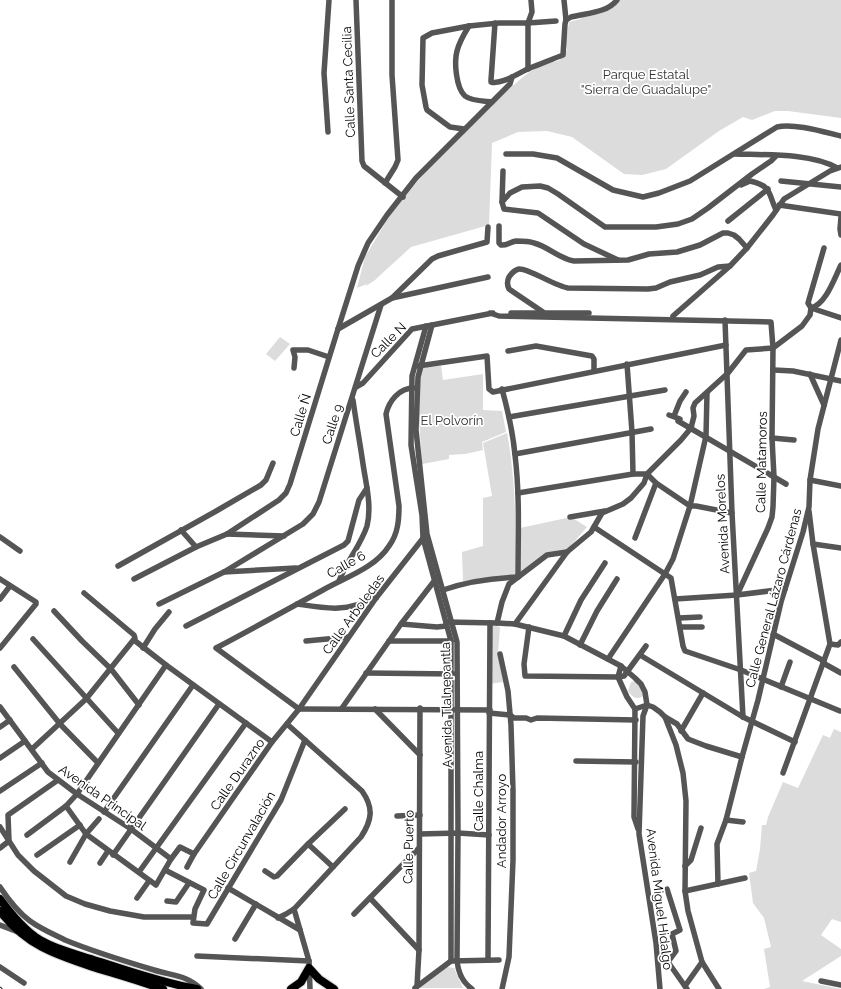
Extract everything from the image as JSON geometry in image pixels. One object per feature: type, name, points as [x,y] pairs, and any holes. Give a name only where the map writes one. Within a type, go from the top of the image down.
[{"type":"highway","points":[[0,899],[25,928],[41,940],[59,949],[182,986],[197,989]]},
{"type":"highway","points":[[0,911],[19,932],[37,945],[57,955],[163,989]]},
{"type":"highway","points":[[290,989],[301,982],[309,964]]},
{"type":"highway","points":[[309,964],[319,979],[334,989]]},
{"type":"street","points":[[328,132],[324,73],[329,0]]},
{"type":"street","name":"Calle Santa Cecilia","points":[[356,0],[362,164],[384,183]]},
{"type":"street","points":[[392,0],[392,75],[398,160],[384,183],[403,197]]},
{"type":"street","points":[[528,69],[528,24],[532,12],[531,0]]},
{"type":"street","points":[[494,23],[492,82],[495,83],[564,54],[566,20],[564,0]]},
{"type":"street","points":[[566,20],[571,17],[604,9],[614,4],[617,0]]},
{"type":"street","points":[[464,129],[450,128],[427,110],[422,85],[423,38],[432,33],[469,26],[494,23],[528,24],[556,21]]},
{"type":"street","points":[[469,26],[457,52],[456,70],[459,86],[461,92],[466,97],[492,102]]},
{"type":"street","name":"Calle Ñ","points":[[134,579],[196,547],[226,534],[279,500],[286,493],[358,266],[365,249],[377,230],[416,178],[510,84],[512,77]]},
{"type":"street","points":[[506,154],[533,154],[557,158],[613,190],[643,197],[680,186],[700,176],[774,129],[784,126],[841,136]]},
{"type":"street","points":[[735,154],[798,157],[839,167]]},
{"type":"street","points":[[502,202],[510,193],[522,187],[540,186],[548,188],[558,194],[605,227],[656,227],[678,224],[692,219],[708,208],[776,156]]},
{"type":"street","points":[[673,318],[730,266],[747,248],[787,197],[839,167]]},
{"type":"street","points":[[503,171],[502,202],[503,207],[506,210],[523,210],[538,213],[584,244],[620,261]]},
{"type":"street","points":[[735,187],[750,181],[762,184],[768,189],[777,208]]},
{"type":"street","points":[[781,181],[841,187]]},
{"type":"street","points":[[728,221],[768,189]]},
{"type":"street","points":[[777,208],[841,214]]},
{"type":"street","points":[[840,231],[841,217]]},
{"type":"street","points":[[499,226],[499,243],[501,245],[504,246],[515,241],[528,242],[544,246],[570,260],[620,261],[649,254],[677,252],[700,245],[723,233],[734,235],[747,248]]},
{"type":"street","points":[[338,329],[392,298],[432,259],[487,242],[488,228]]},
{"type":"street","points":[[570,517],[605,511],[623,504],[631,498],[644,483],[647,474],[671,451],[691,428],[694,416],[694,406],[728,373],[746,350],[773,348],[802,326],[810,314],[811,308],[808,302],[824,248]]},
{"type":"street","points":[[811,308],[818,306],[823,300],[841,265]]},
{"type":"street","points":[[543,312],[509,289],[508,282],[511,274],[519,269],[526,270],[558,286],[568,288],[648,289],[700,275],[718,267],[730,266]]},
{"type":"street","points":[[392,298],[488,277]]},
{"type":"street","name":"Calle 9","points":[[159,604],[224,572],[309,519],[316,508],[381,305]]},
{"type":"street","points":[[811,308],[841,318]]},
{"type":"street","points":[[490,313],[543,312],[726,320]]},
{"type":"street","points":[[490,313],[499,316],[615,316]]},
{"type":"street","name":"Calle N","points":[[356,387],[363,383],[411,330],[490,313]]},
{"type":"street","name":"Calle Matamoros","points":[[726,320],[771,322],[774,370],[772,438],[774,477],[772,517],[737,595]]},
{"type":"street","name":"Avenida Morelos","points":[[726,320],[732,512],[743,717]]},
{"type":"street","name":"Avenida Tlalnepantla","points":[[429,325],[417,366],[414,388],[417,445],[425,536],[435,580],[457,642],[458,674],[455,709],[450,834],[454,960],[462,980],[472,989]]},
{"type":"street","name":"Calle General Lázaro Cárdenas","points":[[718,884],[717,844],[726,820],[763,680],[785,589],[803,532],[809,506],[810,480],[824,405],[841,340]]},
{"type":"street","points":[[417,366],[487,356],[490,391],[493,392],[726,345]]},
{"type":"street","points":[[508,351],[536,346],[592,356],[594,358],[594,371]]},
{"type":"street","points":[[294,368],[294,350],[308,350],[329,357]]},
{"type":"street","points":[[627,364],[634,474]]},
{"type":"street","points":[[774,370],[793,371],[841,381]]},
{"type":"street","points":[[810,374],[824,405]]},
{"type":"street","name":"Calle 6","points":[[299,708],[216,648],[263,624],[339,581],[368,567],[389,547],[397,532],[400,519],[400,506],[386,414],[388,407],[401,391],[414,388]]},
{"type":"street","points":[[502,389],[510,417],[515,454],[518,493],[518,577]]},
{"type":"street","points":[[510,417],[665,390]]},
{"type":"street","points":[[686,392],[671,416],[680,419],[678,421],[786,484]]},
{"type":"street","points":[[608,659],[665,574],[673,559],[690,506],[706,436],[707,393]]},
{"type":"street","points":[[339,581],[367,526],[369,511],[367,488],[352,398]]},
{"type":"street","points":[[515,454],[651,429]]},
{"type":"street","points":[[772,438],[794,440]]},
{"type":"street","points":[[118,566],[261,484],[266,480],[273,463]]},
{"type":"street","points":[[518,493],[634,474],[647,474],[656,483],[690,506],[732,512]]},
{"type":"street","points":[[810,480],[841,486]]},
{"type":"street","points":[[634,538],[656,483]]},
{"type":"street","points":[[186,626],[344,545],[348,541],[359,500],[367,488]]},
{"type":"street","points":[[783,773],[830,644],[813,544],[809,506]]},
{"type":"street","points":[[515,624],[567,552],[594,527],[600,516],[605,511]]},
{"type":"street","points":[[594,527],[671,578],[685,651],[741,670],[840,711]]},
{"type":"street","points":[[181,530],[196,547]]},
{"type":"street","points":[[226,534],[284,536]]},
{"type":"street","name":"Avenida Tlalnepantla","points":[[425,536],[443,590],[451,640],[451,674],[455,709],[458,833],[454,960]]},
{"type":"street","name":"Calle Arboledas","points":[[299,708],[376,598],[425,536]]},
{"type":"street","points":[[0,537],[20,551]]},
{"type":"street","points":[[813,544],[841,548]]},
{"type":"street","points":[[497,623],[509,584],[547,555],[567,552]]},
{"type":"street","points":[[564,636],[581,600],[604,563]]},
{"type":"street","points":[[224,572],[298,568]]},
{"type":"street","points":[[443,590],[463,583],[495,578],[518,577]]},
{"type":"street","points":[[0,579],[36,602],[36,604],[0,648]]},
{"type":"street","points":[[580,645],[597,611],[617,579]]},
{"type":"street","points":[[342,708],[401,624],[435,580]]},
{"type":"street","points":[[0,599],[10,586]]},
{"type":"street","points":[[675,599],[737,595],[785,589]]},
{"type":"street","points":[[84,593],[134,635],[135,639],[143,648],[272,742]]},
{"type":"street","points":[[297,604],[339,609],[354,606],[376,598]]},
{"type":"street","points":[[54,611],[111,670],[139,705]]},
{"type":"street","points":[[143,648],[155,629],[169,612]]},
{"type":"street","points":[[678,618],[700,617]]},
{"type":"street","points":[[401,624],[437,627],[446,626],[449,622],[515,624],[564,636],[621,666],[641,684],[645,692],[647,705]]},
{"type":"street","name":"Calle Chalma","points":[[488,959],[490,623]]},
{"type":"street","points":[[529,627],[524,664],[525,676],[624,676],[646,646]]},
{"type":"street","points":[[680,627],[702,627]]},
{"type":"street","points":[[773,634],[841,673]]},
{"type":"street","points":[[306,641],[348,637]]},
{"type":"street","points":[[34,639],[86,699],[118,733]]},
{"type":"street","points":[[32,749],[86,699],[135,639]]},
{"type":"street","points":[[389,641],[451,640]]},
{"type":"street","points":[[830,644],[838,645],[841,642]]},
{"type":"street","name":"Andador Arroyo","points":[[500,654],[508,691],[513,790],[513,860],[509,957],[502,989]]},
{"type":"street","points":[[640,655],[743,717],[795,742]]},
{"type":"street","points":[[781,686],[790,662]]},
{"type":"street","points":[[27,835],[66,806],[77,794],[166,665]]},
{"type":"street","points":[[621,666],[618,677],[627,697],[635,709],[636,762],[634,817],[639,834]]},
{"type":"street","points":[[14,667],[60,724],[98,763]]},
{"type":"street","points":[[366,673],[458,674]]},
{"type":"street","points":[[104,812],[193,685]]},
{"type":"street","points":[[681,731],[703,693]]},
{"type":"street","points":[[113,854],[219,704]]},
{"type":"street","points":[[635,709],[647,705],[653,707],[665,717],[677,724],[688,739],[742,757]]},
{"type":"street","name":"Avenida Miguel Hidalgo","points":[[647,705],[643,716],[639,834],[656,943],[660,989]]},
{"type":"street","name":"Avenida Principal","points":[[0,707],[48,772],[77,794],[131,829],[171,858]]},
{"type":"street","points":[[299,708],[455,709],[490,712],[530,720],[537,718],[636,720]]},
{"type":"street","name":"Calle Durazno","points":[[187,867],[194,854],[272,742],[299,708]]},
{"type":"street","name":"Calle Puerto","points":[[416,988],[419,950],[420,708]]},
{"type":"street","points":[[375,709],[420,755]]},
{"type":"street","points":[[665,717],[676,745],[683,773],[686,801],[684,891],[702,962],[719,989]]},
{"type":"street","points":[[0,727],[10,720]]},
{"type":"street","points":[[139,872],[246,723]]},
{"type":"street","points":[[278,918],[294,909],[361,838],[371,812],[370,806],[362,791],[287,724]]},
{"type":"street","name":"Calle Circunvalación","points":[[193,920],[205,924],[209,922],[281,800],[305,740]]},
{"type":"street","points":[[0,758],[25,741]]},
{"type":"street","points":[[576,761],[636,762]]},
{"type":"street","points":[[0,791],[42,762]]},
{"type":"street","points":[[9,841],[8,814],[58,780]]},
{"type":"street","points":[[66,806],[86,834],[156,885],[171,858],[180,847],[194,854]]},
{"type":"street","points":[[265,871],[276,877],[345,809]]},
{"type":"street","points":[[397,816],[420,815]]},
{"type":"street","points":[[70,862],[86,834],[99,819]]},
{"type":"street","points":[[726,820],[743,822]]},
{"type":"street","points":[[37,855],[80,825]]},
{"type":"street","points":[[0,827],[18,855],[34,872],[66,896],[110,911],[144,917],[193,920],[195,909],[204,890],[165,870]]},
{"type":"street","points":[[685,866],[692,860],[701,828]]},
{"type":"street","points":[[420,834],[458,833],[489,835]]},
{"type":"street","points":[[0,848],[9,841]]},
{"type":"street","points":[[308,844],[333,867]]},
{"type":"street","points":[[354,914],[419,848]]},
{"type":"street","points":[[100,862],[108,850]]},
{"type":"street","points":[[684,891],[745,878]]},
{"type":"street","points":[[137,898],[149,880]]},
{"type":"street","points":[[167,901],[176,902],[189,883]]},
{"type":"street","points":[[0,887],[29,921],[54,935],[88,950],[162,973],[186,978],[194,981],[201,989]]},
{"type":"street","points":[[228,888],[300,930]]},
{"type":"street","points":[[667,889],[680,930],[672,934],[676,951],[668,962],[686,988],[702,962]]},
{"type":"street","points":[[370,898],[419,950]]},
{"type":"street","points":[[235,939],[256,904]]},
{"type":"street","points":[[294,909],[309,964],[310,989]]},
{"type":"street","points":[[0,925],[19,932]]},
{"type":"street","points":[[197,956],[309,964]]},
{"type":"street","points":[[416,988],[454,960],[499,960]]},
{"type":"street","points":[[0,967],[24,983]]},
{"type":"street","points":[[821,981],[841,985]]},
{"type":"green space","name":"Parque Estatal \"Sierra de Guadalupe\"","points":[[617,0],[841,0],[841,118],[788,111],[775,111],[752,120],[743,117],[719,131],[666,169],[642,175],[624,174],[572,137],[547,131],[518,132],[492,143],[489,225],[411,247],[375,280],[366,286],[367,284],[357,288],[365,257],[393,210],[429,168],[477,117],[523,77],[536,67],[560,60],[567,50],[566,42],[569,22],[580,19],[588,14],[612,7]]},
{"type":"green space","points":[[280,337],[290,344],[275,361],[266,354]]},
{"type":"green space","name":"El Polvorín","points":[[441,366],[443,380],[483,374],[483,410],[502,411],[506,432],[482,442],[483,450],[465,454],[449,455],[449,459],[422,464],[418,406],[420,367]]},
{"type":"green space","points":[[507,433],[514,486],[515,576],[463,581],[462,552],[483,546],[483,498],[492,496],[483,443]]},
{"type":"green space","points":[[571,517],[587,527],[567,550],[546,554],[519,574],[520,528]]},
{"type":"green space","points":[[492,625],[500,627],[498,654],[503,682],[489,684]]},
{"type":"green space","points":[[635,681],[643,690],[643,696],[639,698],[634,697],[628,691],[631,682]]},
{"type":"green space","points":[[834,729],[841,732],[841,922],[832,919],[821,935],[841,949],[841,956],[802,981],[841,989],[764,989],[770,987],[764,949],[771,947],[764,918],[753,903],[749,873],[756,871],[762,825],[766,825],[783,782],[798,788],[823,735],[830,738]]},
{"type":"green space","points":[[447,967],[454,968],[463,988],[418,988]]}]
